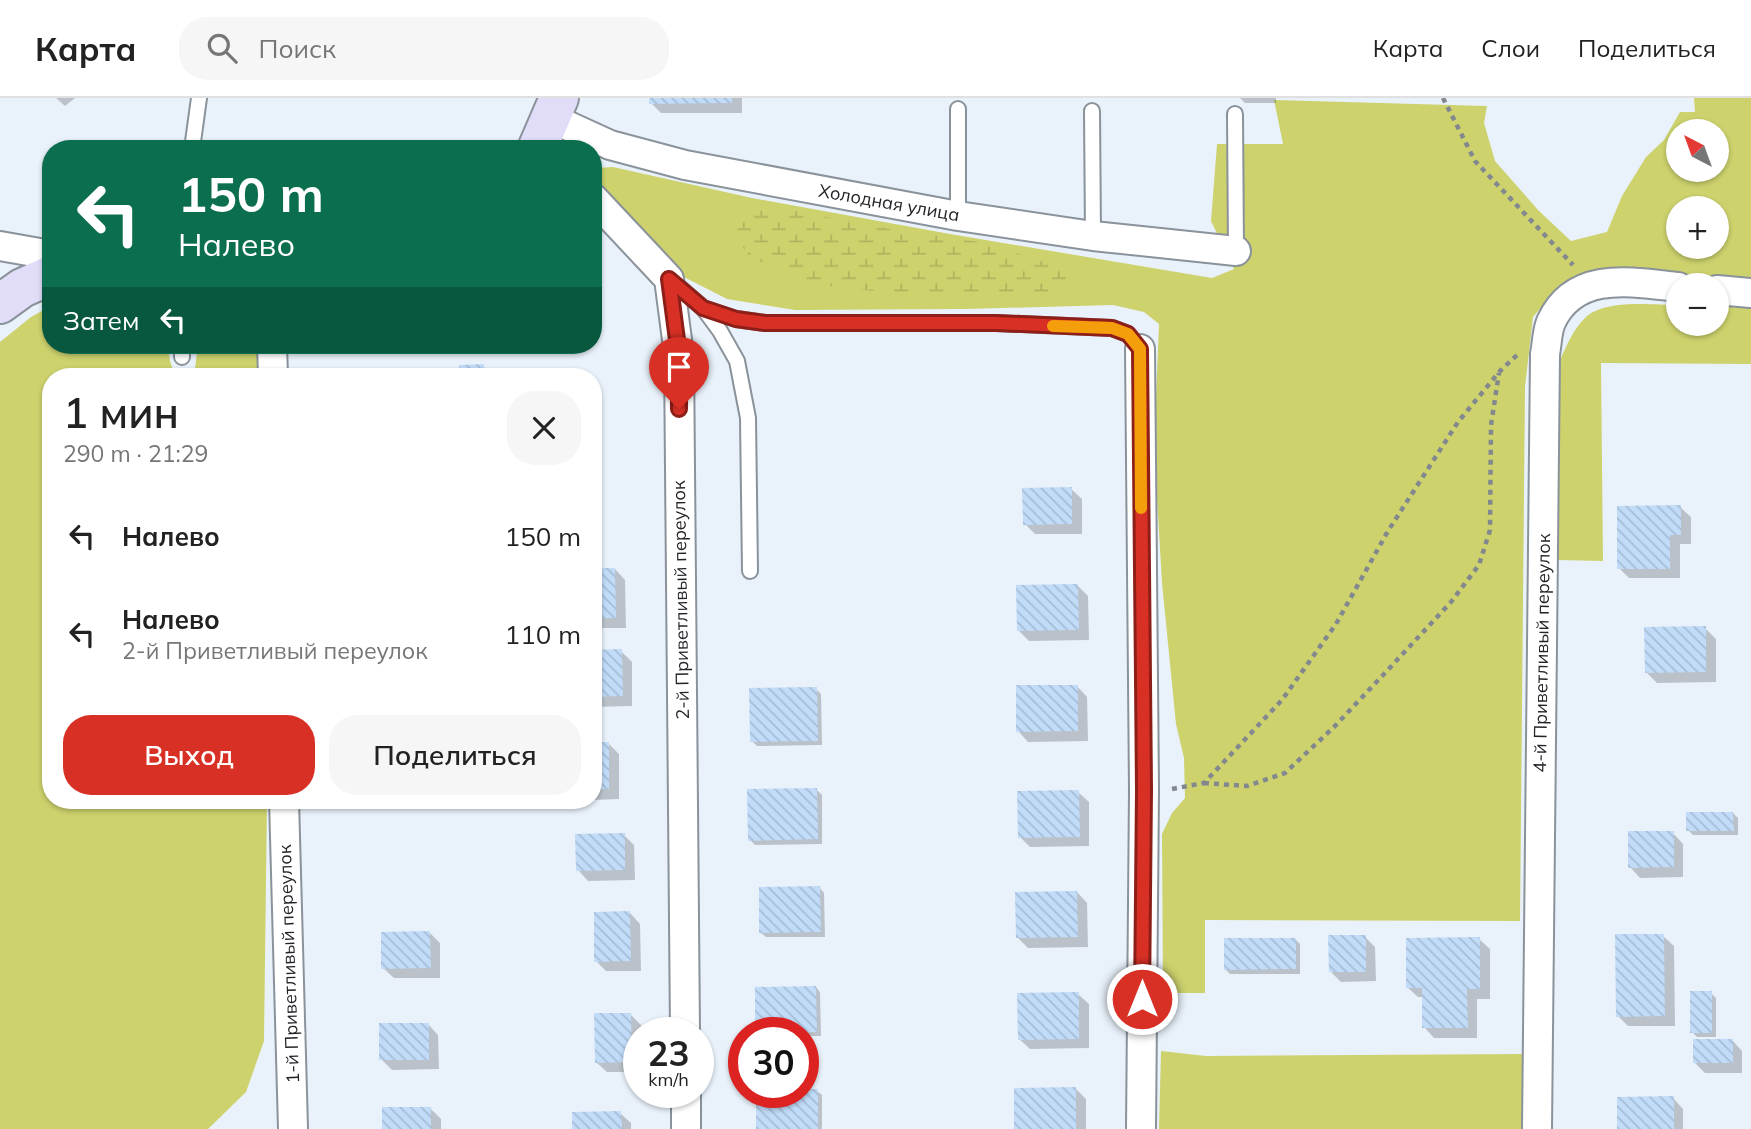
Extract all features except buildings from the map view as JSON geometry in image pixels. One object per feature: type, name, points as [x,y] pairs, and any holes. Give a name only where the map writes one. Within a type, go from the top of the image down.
[{"type":"street","name":"Холодная улица","points":[[545,132],[585,140]]},
{"type":"street","name":"Холодная улица","points":[[602,143],[685,165],[958,216],[1093,236],[1236,251]]},
{"type":"street","points":[[602,208],[669,279]]},
{"type":"street","points":[[0,246],[42,253]]},
{"type":"street","name":"2-й Приветливый переулок","points":[[669,279],[679,355],[685,1017]]},
{"type":"street","points":[[1550,323],[1564,302],[1583,288],[1615,281],[1666,285]]},
{"type":"street","points":[[1729,291],[1751,293]]},
{"type":"street","name":"4-й Приветливый переулок","points":[[1537,1129],[1545,355],[1550,323]]},
{"type":"street","points":[[1140,349],[1144,790],[1141,1129]]},
{"type":"street","name":"1-й Приветливый переулок","points":[[284,809],[293,1129]]},
{"type":"street","points":[[686,1108],[686,1129]]},
{"type":"lane","points":[[193,140],[199,98]]},
{"type":"lane","points":[[958,109],[958,216]]},
{"type":"lane","points":[[1092,111],[1093,236]]},
{"type":"lane","points":[[1235,114],[1236,251]]},
{"type":"lane","points":[[669,279],[703,308],[737,361],[748,418],[750,571]]},
{"type":"lane","points":[[703,308],[736,319],[765,323],[996,323],[1112,328],[1128,334],[1140,349]]},
{"type":"path","points":[[1443,98],[1475,161],[1594,286]]},
{"type":"path","points":[[1204,783],[1282,700],[1336,624],[1388,531],[1451,433],[1500,371],[1550,323]]},
{"type":"path","points":[[1144,790],[1177,789],[1204,783],[1247,786],[1285,773],[1334,727],[1451,602],[1479,565],[1490,530],[1491,425],[1500,371]]},
{"type":"green space","points":[[1694,98],[1751,98],[1751,277],[1729,277],[1729,273],[1615,270],[1570,281],[1556,290],[1533,317],[1525,387],[1520,921],[1205,920],[1205,993],[1163,993],[1162,834],[1172,813],[1185,798],[1184,758],[1176,724],[1162,583],[1154,446],[1159,324],[1144,312],[1113,305],[795,310],[727,299],[678,274],[602,190],[602,168],[613,167],[752,198],[1212,278],[1234,269],[1211,221],[1217,144],[1283,144],[1274,100],[1487,106],[1484,123],[1495,161],[1538,210],[1571,241],[1607,232],[1622,196],[1646,157],[1666,136],[1666,182],[1729,182],[1729,119],[1676,119],[1680,112],[1695,112]]},
{"type":"green space","points":[[776,207],[877,227],[986,243],[1059,267],[1070,277],[1064,290],[1033,296],[892,293],[828,286],[786,274],[749,256],[736,238],[740,216]]},
{"type":"green space","points":[[1751,303],[1751,364],[1601,363],[1603,561],[1557,560],[1560,360],[1577,327],[1595,311],[1617,305],[1666,305],[1666,336],[1729,336],[1729,304]]},
{"type":"green space","points":[[42,311],[42,354],[169,354],[172,368],[42,368],[42,809],[267,809],[264,1041],[246,1092],[208,1129],[0,1129],[0,342]]},
{"type":"green space","points":[[197,354],[257,354],[258,368],[195,368]]},
{"type":"green space","points":[[1161,1051],[1206,1056],[1524,1054],[1524,1129],[1159,1129]]},
{"type":"slow traffic","points":[[1053,326],[1112,328],[1128,334],[1140,349],[1141,508]]},
{"type":"route","points":[[679,409],[679,355],[669,279],[703,308],[736,319],[765,323],[996,323],[1112,328],[1128,334],[1140,349],[1144,790],[1142,999]]}]
